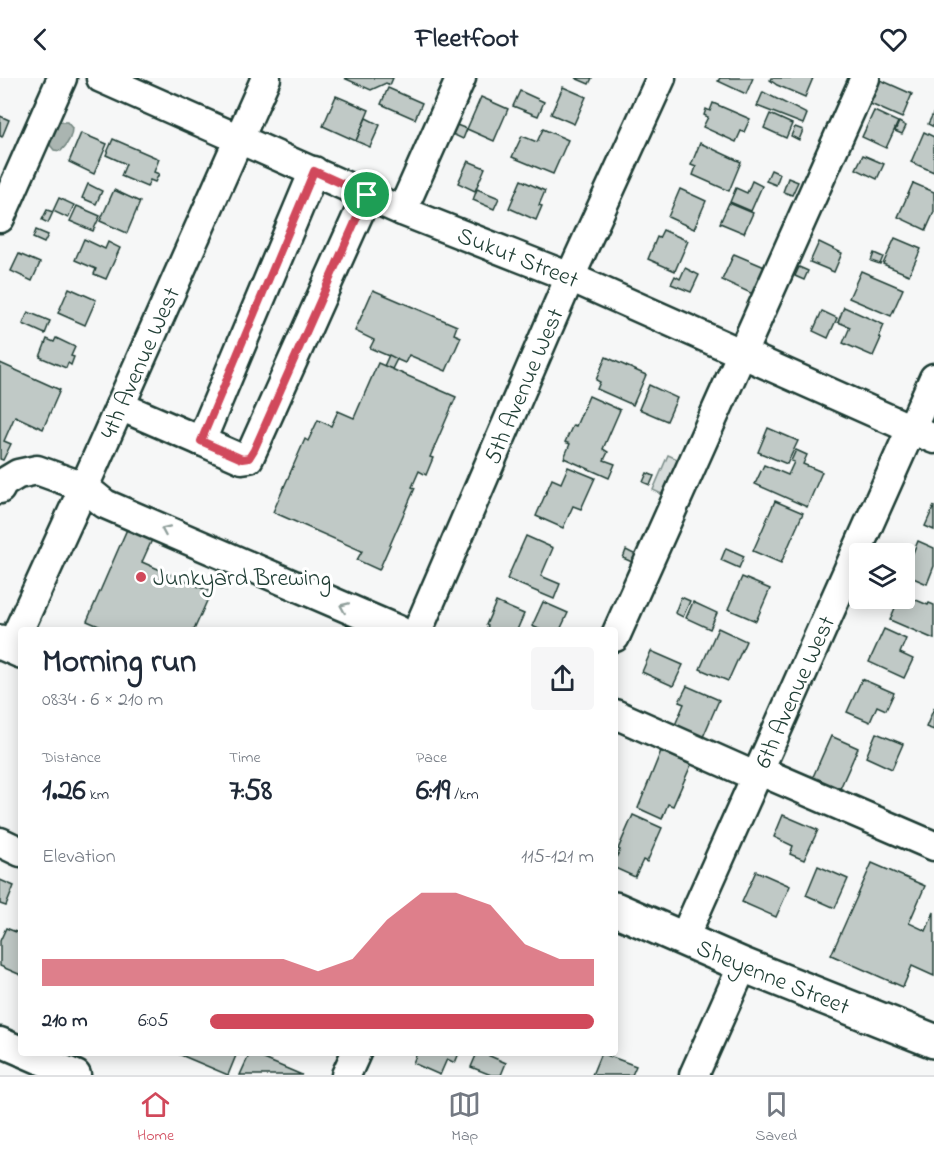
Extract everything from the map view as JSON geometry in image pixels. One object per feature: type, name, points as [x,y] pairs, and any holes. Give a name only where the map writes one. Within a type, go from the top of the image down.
[{"type":"main road","name":"Sheyenne Street","points":[[618,910],[743,965],[934,1041]]},
{"type":"street","points":[[0,218],[62,78]]},
{"type":"street","name":"Sukut Street","points":[[101,78],[402,211],[570,277],[923,434]]},
{"type":"street","name":"4th Avenue West","points":[[20,627],[266,78]]},
{"type":"street","points":[[402,211],[461,78]]},
{"type":"street","name":"5th Avenue West","points":[[417,627],[570,277],[661,78]]},
{"type":"street","points":[[618,631],[864,78]]},
{"type":"street","points":[[201,441],[314,171]]},
{"type":"street","points":[[120,406],[242,459],[249,458],[367,195]]},
{"type":"street","name":"6th Avenue West","points":[[684,938],[758,774],[923,434],[934,378]]},
{"type":"street","points":[[0,489],[3,483],[18,474],[37,470],[84,488],[105,504],[411,627]]},
{"type":"street","name":"4th Avenue West","points":[[11,647],[18,632]]},
{"type":"street","points":[[618,715],[758,774],[933,843]]},
{"type":"street","points":[[0,843],[18,851]]},
{"type":"street","points":[[694,1075],[743,965]]},
{"type":"street","points":[[0,1042],[18,1050]]},
{"type":"street","points":[[32,1056],[76,1075]]},
{"type":"street","points":[[345,1075],[354,1056]]},
{"type":"shaded area","points":[[60,122],[67,122],[72,128],[69,140],[61,151],[54,150],[50,145],[52,133]]},
{"type":"shaded area","points":[[668,455],[684,462],[668,497],[653,490]]},
{"type":"building","points":[[344,78],[393,78],[390,85],[386,83],[371,90]]},
{"type":"building","points":[[575,78],[592,78],[589,84]]},
{"type":"building","points":[[720,78],[753,78],[746,94],[718,81]]},
{"type":"building","points":[[771,78],[813,78],[805,97],[777,85],[770,80]]},
{"type":"building","points":[[876,78],[912,94],[902,118],[866,102]]},
{"type":"building","points":[[563,87],[586,97],[574,124],[551,114]]},
{"type":"building","points":[[388,88],[422,103],[415,119],[381,104]]},
{"type":"building","points":[[520,91],[544,102],[538,116],[513,106]]},
{"type":"building","points":[[763,92],[807,114],[803,124],[757,106]]},
{"type":"building","points":[[336,96],[369,110],[356,141],[323,126]]},
{"type":"building","points":[[481,97],[508,109],[494,141],[467,129]]},
{"type":"building","points":[[713,103],[750,119],[736,142],[703,127],[708,117],[704,115],[706,109],[710,111]]},
{"type":"building","points":[[874,111],[898,122],[886,148],[862,137]]},
{"type":"building","points":[[934,112],[934,127],[928,124]]},
{"type":"building","points":[[770,114],[792,124],[786,138],[764,128]]},
{"type":"building","points":[[0,116],[9,120],[2,137],[0,136]]},
{"type":"building","points":[[366,118],[380,125],[370,147],[356,141]]},
{"type":"building","points":[[899,122],[906,126],[902,134],[895,131]]},
{"type":"building","points":[[454,124],[467,129],[463,139],[450,133]]},
{"type":"building","points":[[795,127],[803,130],[799,140],[791,136]]},
{"type":"building","points":[[543,129],[568,140],[553,174],[512,157],[522,136],[537,142]]},
{"type":"building","points":[[924,132],[934,137],[934,172],[911,162]]},
{"type":"building","points":[[81,133],[107,144],[94,174],[69,162]]},
{"type":"building","points":[[113,139],[159,159],[154,172],[159,174],[155,182],[150,180],[147,187],[121,176],[126,164],[106,155]]},
{"type":"building","points":[[700,143],[741,162],[729,191],[693,175],[696,167],[691,165]]},
{"type":"building","points":[[863,155],[884,164],[877,179],[856,169]]},
{"type":"building","points":[[468,161],[485,168],[475,191],[458,183]]},
{"type":"building","points":[[771,170],[780,174],[776,185],[766,181]]},
{"type":"building","points":[[788,178],[798,182],[792,195],[783,192]]},
{"type":"building","points":[[521,180],[545,191],[536,220],[509,208]]},
{"type":"building","points":[[752,181],[762,186],[751,211],[730,202],[736,188],[747,193]]},
{"type":"building","points":[[913,183],[934,192],[934,212],[926,230],[898,217]]},
{"type":"building","points":[[88,184],[102,191],[96,204],[82,198]]},
{"type":"building","points":[[477,189],[499,198],[494,209],[473,200]]},
{"type":"building","points":[[680,189],[706,201],[694,229],[668,217]]},
{"type":"building","points":[[114,190],[140,202],[127,233],[100,221]]},
{"type":"building","points":[[59,198],[74,205],[68,218],[53,211]]},
{"type":"building","points":[[729,203],[753,213],[744,233],[720,223]]},
{"type":"building","points":[[77,206],[100,216],[93,231],[70,221]]},
{"type":"building","points":[[47,210],[53,212],[48,223],[42,220]]},
{"type":"building","points":[[36,230],[48,235],[44,243],[33,238]]},
{"type":"building","points":[[663,230],[688,241],[675,271],[648,259],[657,237],[659,238]]},
{"type":"building","points":[[895,238],[921,249],[909,275],[883,264]]},
{"type":"building","points":[[84,239],[105,249],[108,242],[120,248],[106,279],[94,274],[96,269],[75,260]]},
{"type":"building","points":[[819,242],[842,253],[834,272],[810,262]]},
{"type":"building","points":[[874,253],[883,257],[880,264],[871,261]]},
{"type":"building","points":[[19,254],[40,263],[32,281],[11,271]]},
{"type":"building","points":[[734,254],[767,268],[755,295],[722,280]]},
{"type":"building","points":[[799,267],[808,271],[804,280],[795,276]]},
{"type":"building","points":[[685,268],[699,275],[691,292],[671,284],[675,276],[680,279]]},
{"type":"building","points":[[861,271],[903,289],[891,316],[849,298]]},
{"type":"building","points":[[69,288],[96,300],[85,325],[58,313]]},
{"type":"building","points":[[373,290],[457,326],[454,334],[461,337],[446,371],[409,355],[405,363],[370,348],[374,340],[355,331]]},
{"type":"building","points":[[844,307],[884,325],[873,356],[843,343],[850,327],[838,322]]},
{"type":"building","points":[[822,311],[837,318],[828,338],[813,331]]},
{"type":"building","points":[[28,312],[50,321],[45,334],[23,324]]},
{"type":"building","points":[[56,338],[75,347],[71,356],[74,357],[71,365],[68,363],[66,368],[40,357],[47,339],[54,342]]},
{"type":"building","points":[[389,355],[397,359],[392,369],[384,366]]},
{"type":"building","points":[[606,357],[646,375],[633,405],[597,389],[600,382],[596,380]]},
{"type":"building","points":[[0,363],[60,390],[43,429],[15,416],[4,441],[11,444],[3,460],[0,459]]},
{"type":"building","points":[[378,363],[456,397],[430,457],[433,458],[426,475],[419,471],[412,487],[415,488],[379,570],[357,560],[362,551],[273,512],[305,439],[308,441],[318,420],[331,426],[338,411],[354,418]]},
{"type":"building","points":[[649,385],[677,398],[667,421],[639,409]]},
{"type":"building","points":[[589,396],[620,410],[603,449],[608,452],[604,460],[615,464],[609,478],[564,458],[570,444],[565,442],[573,425],[576,426]]},
{"type":"building","points":[[768,428],[798,441],[787,464],[758,452]]},
{"type":"building","points":[[796,450],[807,455],[803,464],[822,472],[807,507],[755,484],[764,465],[788,475]]},
{"type":"building","points":[[568,467],[595,478],[581,509],[573,506],[563,528],[536,516],[552,479],[561,483]]},
{"type":"building","points":[[647,473],[654,476],[650,485],[643,482]]},
{"type":"building","points":[[775,501],[803,513],[781,563],[753,551]]},
{"type":"building","points":[[934,506],[934,530],[925,526]]},
{"type":"building","name":"Junkyard Brewing","points":[[131,520],[156,531],[142,562],[211,592],[195,627],[101,627],[87,621]]},
{"type":"building","points":[[526,536],[553,548],[541,576],[560,584],[554,599],[507,579]]},
{"type":"building","points":[[918,541],[934,548],[934,566],[927,584],[915,579],[915,548]]},
{"type":"building","points":[[726,548],[744,556],[739,568],[721,560]]},
{"type":"building","points":[[626,550],[636,555],[632,562],[623,558]]},
{"type":"building","points":[[742,577],[770,589],[756,621],[728,609]]},
{"type":"building","points":[[681,597],[690,601],[683,617],[675,613]]},
{"type":"building","points":[[915,600],[934,605],[934,639],[890,620],[894,609],[915,609]]},
{"type":"building","points":[[496,602],[524,614],[518,627],[488,627],[486,625]]},
{"type":"building","points":[[543,602],[568,613],[561,627],[532,626]]},
{"type":"building","points":[[693,602],[717,613],[710,629],[686,618]]},
{"type":"building","points":[[718,628],[746,641],[728,681],[700,669]]},
{"type":"building","points":[[884,629],[906,639],[900,653],[913,659],[904,678],[869,662]]},
{"type":"building","points":[[651,651],[683,665],[673,686],[642,672]]},
{"type":"building","points":[[862,679],[894,693],[886,710],[877,706],[870,722],[847,712]]},
{"type":"building","points":[[687,686],[719,700],[703,737],[675,725],[684,704],[679,702]]},
{"type":"building","points":[[934,708],[934,730],[926,727]]},
{"type":"building","points":[[876,733],[903,744],[892,769],[866,757]]},
{"type":"building","points":[[831,736],[858,748],[839,791],[812,779]]},
{"type":"building","points":[[661,751],[691,765],[673,806],[668,804],[662,819],[638,808]]},
{"type":"building","points":[[633,815],[662,828],[647,862],[643,860],[635,877],[618,869],[620,850],[618,849]]},
{"type":"building","points":[[783,815],[818,830],[804,860],[790,854],[793,846],[774,837]]},
{"type":"building","points":[[872,863],[925,886],[909,923],[926,931],[934,912],[934,976],[912,966],[903,987],[831,955]]},
{"type":"building","points":[[818,866],[848,879],[835,908],[806,895]]},
{"type":"building","points":[[756,871],[790,886],[776,917],[742,902]]},
{"type":"building","points":[[0,880],[14,886],[6,906],[0,904]]},
{"type":"building","points":[[6,928],[18,933],[18,974],[0,966],[0,941]]},
{"type":"building","points":[[183,1056],[236,1056],[228,1075]]},
{"type":"building","points":[[249,1056],[257,1056],[302,1075],[240,1075]]},
{"type":"building","points":[[416,1056],[458,1056],[455,1063],[447,1059],[440,1075],[413,1063]]},
{"type":"building","points":[[476,1056],[490,1056],[506,1063],[501,1075],[491,1075],[471,1067]]},
{"type":"building","points":[[600,1056],[609,1056],[636,1066],[632,1075],[592,1075]]},
{"type":"place","name":"Junkyard Brewing","points":[[141,577]]},
{"type":"route","points":[[314,171],[367,195],[249,458],[242,459],[201,441],[314,171]]}]
